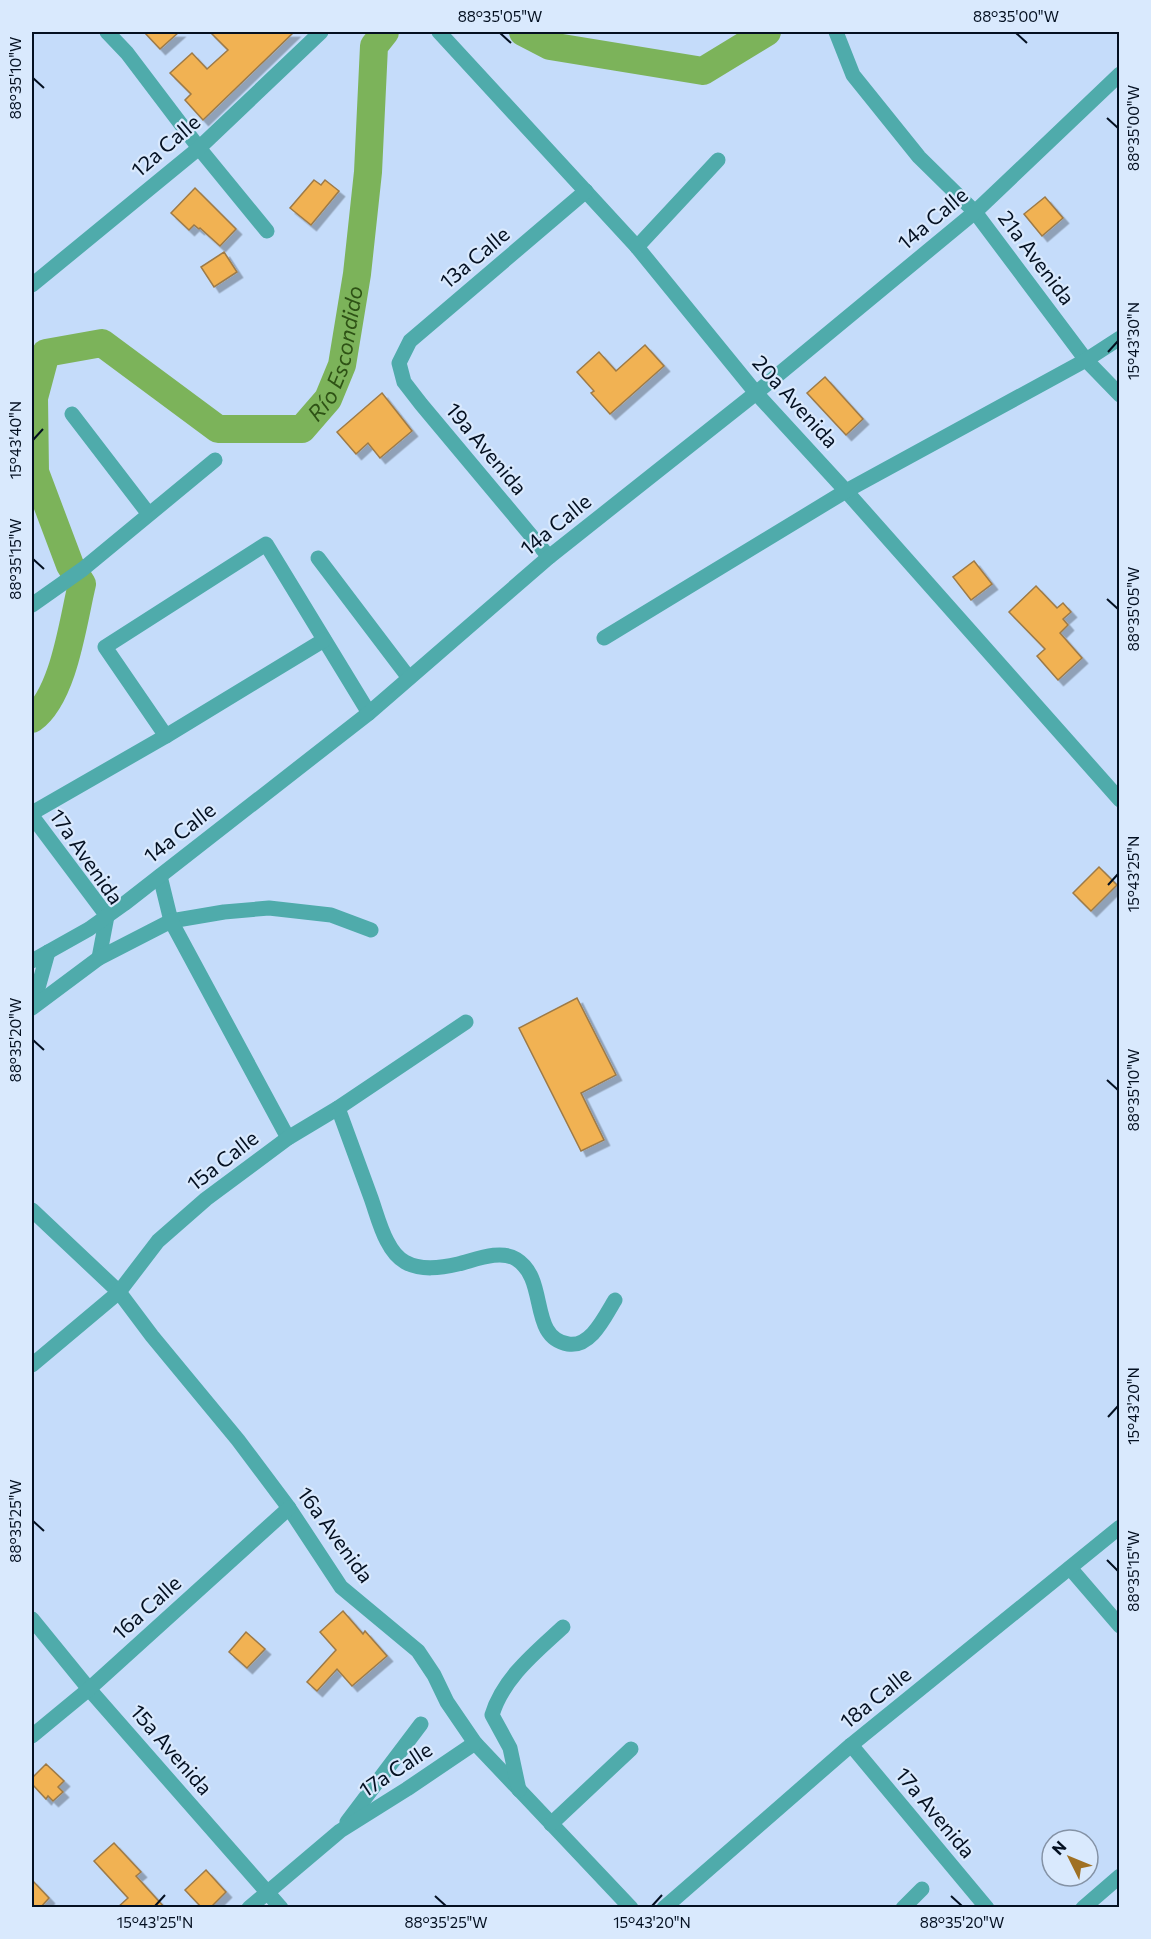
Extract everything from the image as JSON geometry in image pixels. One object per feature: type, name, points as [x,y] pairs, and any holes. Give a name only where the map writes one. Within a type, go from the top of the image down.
[{"type":"street","points":[[107,32],[127,53],[199,148],[267,231]]},
{"type":"street","name":"12a Calle","points":[[32,285],[199,148],[321,32]]},
{"type":"street","name":"20a Avenida","points":[[439,32],[637,247],[756,393],[846,491],[1119,800]]},
{"type":"street","name":"21a Avenida","points":[[836,32],[853,75],[919,157],[975,212],[1086,360],[1119,395]]},
{"type":"street","name":"14a Calle","points":[[32,961],[89,929],[107,916],[369,713],[549,557],[756,393],[975,212],[1119,74]]},
{"type":"street","points":[[637,247],[718,160]]},
{"type":"street","name":"13a Calle","points":[[399,363],[410,341],[586,191]]},
{"type":"street","points":[[604,638],[846,491],[1086,360],[1119,338]]},
{"type":"street","name":"19a Avenida","points":[[399,363],[404,382],[421,404],[549,557]]},
{"type":"street","points":[[72,414],[148,513]]},
{"type":"street","points":[[32,605],[76,574],[215,460]]},
{"type":"street","points":[[166,736],[105,646],[266,544],[369,713]]},
{"type":"street","points":[[318,558],[409,678]]},
{"type":"street","points":[[32,814],[324,640]]},
{"type":"street","name":"17a Avenida","points":[[32,814],[107,916],[99,958]]},
{"type":"street","points":[[160,876],[171,921],[288,1138]]},
{"type":"street","points":[[32,1007],[99,958],[171,921],[224,912],[269,908],[331,915],[371,930]]},
{"type":"street","points":[[32,1007],[48,952]]},
{"type":"street","name":"15a Calle","points":[[32,1365],[119,1292],[158,1241],[206,1199],[288,1138],[338,1108],[466,1022]]},
{"type":"street","points":[[338,1108],[387,1241],[402,1261],[414,1266],[430,1268],[445,1267],[493,1256],[505,1255],[516,1259],[533,1279],[543,1323],[550,1335],[560,1342],[573,1345],[586,1339],[599,1326],[615,1300]]},
{"type":"street","name":"16a Avenida","points":[[32,1210],[119,1292],[152,1336],[238,1440],[289,1508],[341,1587],[418,1651],[474,1743],[631,1908]]},
{"type":"street","name":"16a Calle","points":[[32,1736],[89,1689],[289,1508]]},
{"type":"street","name":"18a Calle","points":[[664,1908],[850,1745],[1119,1527]]},
{"type":"street","points":[[1070,1568],[1119,1626]]},
{"type":"street","name":"15a Avenida","points":[[32,1619],[89,1689],[281,1908]]},
{"type":"street","points":[[519,1790],[510,1748],[492,1715],[496,1700],[520,1668],[563,1627]]},
{"type":"street","name":"17a Calle","points":[[340,1831],[421,1724]]},
{"type":"street","name":"17a Calle","points":[[249,1908],[340,1831],[474,1743]]},
{"type":"street","name":"17a Avenida","points":[[850,1745],[987,1908]]},
{"type":"street","points":[[551,1824],[632,1749]]},
{"type":"street","points":[[1083,1908],[1119,1876]]},
{"type":"street","points":[[903,1908],[922,1889]]},
{"type":"building","points":[[144,32],[179,32],[160,49]]},
{"type":"building","points":[[210,32],[294,32],[203,120],[185,100],[191,94],[170,73],[192,53],[207,69],[228,50]]},
{"type":"building","points":[[314,180],[321,185],[325,180],[339,191],[311,225],[290,208]]},
{"type":"building","points":[[195,188],[236,229],[220,246],[200,228],[194,225],[189,230],[171,213]]},
{"type":"building","points":[[1045,197],[1063,218],[1042,236],[1024,214]]},
{"type":"building","points":[[224,252],[237,272],[214,287],[201,267]]},
{"type":"building","points":[[645,345],[664,366],[610,414],[591,393],[594,391],[577,372],[599,352],[616,371]]},
{"type":"building","points":[[825,377],[863,419],[846,435],[807,393]]},
{"type":"building","points":[[382,393],[412,431],[380,458],[368,443],[356,454],[337,432]]},
{"type":"building","points":[[974,561],[992,584],[971,600],[953,577]]},
{"type":"building","points":[[1036,586],[1057,608],[1063,603],[1071,612],[1063,619],[1068,625],[1060,633],[1082,658],[1058,680],[1037,656],[1045,649],[1009,612]]},
{"type":"building","points":[[1099,867],[1117,885],[1091,911],[1073,893]]},
{"type":"building","points":[[577,998],[616,1075],[581,1093],[604,1140],[581,1151],[519,1028]]},
{"type":"building","points":[[343,1611],[387,1656],[352,1686],[337,1669],[317,1691],[307,1682],[336,1650],[320,1632]]},
{"type":"building","points":[[246,1632],[265,1649],[247,1668],[229,1652]]},
{"type":"building","points":[[46,1764],[64,1781],[58,1787],[63,1792],[53,1801],[48,1796],[46,1799],[32,1784],[32,1778]]},
{"type":"building","points":[[114,1843],[141,1872],[136,1876],[165,1908],[117,1908],[128,1898],[94,1861]]},
{"type":"building","points":[[206,1870],[226,1892],[210,1908],[202,1908],[185,1890]]},
{"type":"building","points":[[32,1880],[49,1898],[40,1908],[35,1908],[32,1904]]},
{"type":"waterway","name":"Río Escondido","points":[[32,719],[43,708],[60,676],[82,584],[70,565],[35,472],[34,398],[46,353],[102,343],[218,429],[302,429],[328,399],[342,365],[357,274],[368,172],[374,46],[385,32]]},
{"type":"waterway","name":"Río Escondido","points":[[523,32],[550,46],[703,71],[767,32]]}]
